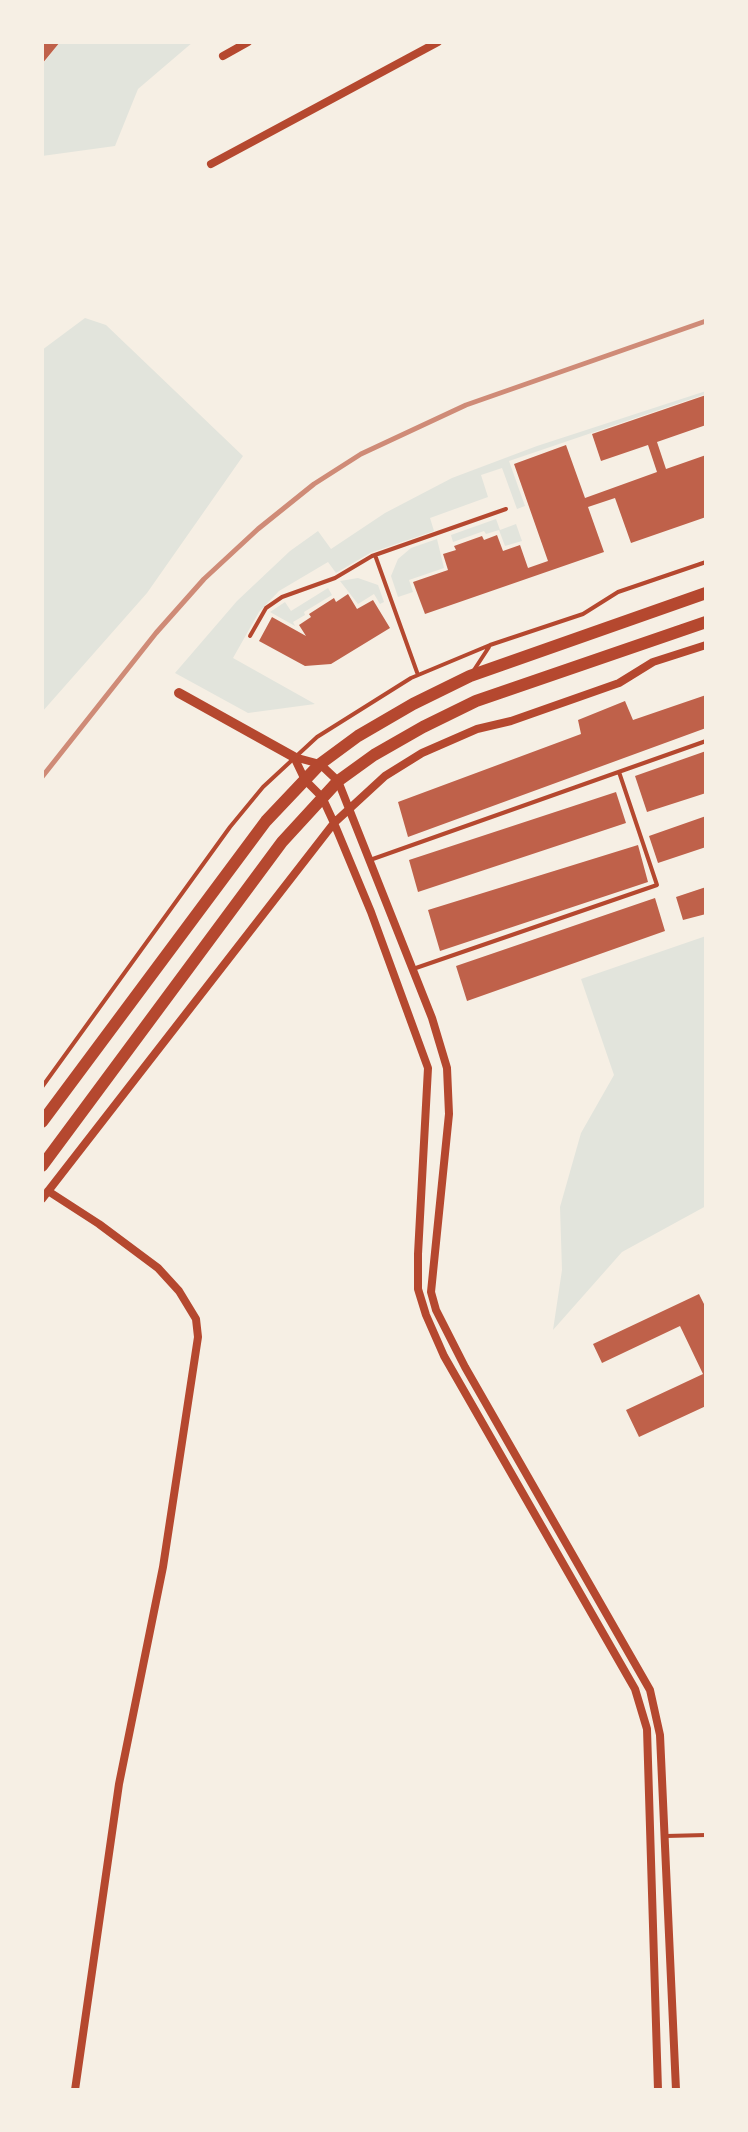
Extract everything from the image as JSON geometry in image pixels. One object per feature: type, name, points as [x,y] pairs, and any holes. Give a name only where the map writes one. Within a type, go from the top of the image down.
[{"type":"main road","points":[[42,1122],[266,821],[320,764],[358,736],[470,676],[706,593]]},
{"type":"main road","points":[[42,1166],[282,842],[338,781],[374,755],[476,701],[706,622]]},
{"type":"street","points":[[223,56],[248,42]]},
{"type":"street","points":[[211,164],[438,42]]},
{"type":"street","points":[[75,2090],[119,1784],[163,1567],[198,1337],[196,1319],[185,1300],[158,1268],[99,1224],[45,1195],[334,823],[385,776],[422,753],[477,729],[511,721],[619,683],[653,662],[706,645]]},
{"type":"street","points":[[179,693],[294,757],[320,764],[338,781],[413,969],[447,1068],[449,1114],[431,1292],[436,1310],[465,1367],[650,1690],[660,1735],[676,2090]]},
{"type":"street","points":[[294,757],[305,780],[322,797],[334,823],[371,912],[428,1068],[418,1254],[418,1289],[426,1315],[444,1356],[635,1689],[647,1729],[658,2090]]},
{"type":"lane","points":[[250,636],[270,604],[282,597],[335,578],[375,555],[506,509]]},
{"type":"lane","points":[[375,555],[418,675]]},
{"type":"lane","points":[[42,1087],[230,827],[263,787],[294,757],[347,716],[418,675],[490,645],[583,614],[618,592],[706,562]]},
{"type":"lane","points":[[470,676],[490,645]]},
{"type":"lane","points":[[370,860],[706,741]]},
{"type":"lane","points":[[413,969],[657,885],[619,772]]},
{"type":"lane","points":[[666,1836],[706,1835]]},
{"type":"shaded area","points":[[60,42],[193,42],[138,89],[115,146],[42,156],[42,65]]},
{"type":"shaded area","points":[[85,318],[106,325],[243,456],[147,593],[42,712],[42,350]]},
{"type":"shaded area","points":[[706,391],[706,394],[509,461],[525,506],[517,509],[502,468],[481,475],[488,497],[430,518],[434,531],[370,553],[336,573],[328,562],[279,591],[259,612],[233,658],[315,704],[248,713],[175,673],[237,601],[290,551],[318,531],[331,549],[385,513],[452,478],[537,446]]},
{"type":"shaded area","points":[[496,519],[500,530],[516,524],[522,541],[505,546],[499,530],[486,534],[484,531],[453,542],[451,535]]},
{"type":"shaded area","points":[[437,539],[444,568],[409,580],[413,592],[398,597],[391,576],[398,559],[411,548]]},
{"type":"shaded area","points":[[358,578],[378,585],[384,602],[380,604],[374,594],[358,604],[340,581]]},
{"type":"shaded area","points":[[328,588],[332,595],[304,612],[305,615],[293,622],[295,626],[270,612],[285,602],[291,611]]},
{"type":"shaded area","points":[[706,936],[706,1206],[622,1252],[553,1330],[562,1270],[560,1207],[581,1133],[614,1075],[581,979]]},
{"type":"building","points":[[42,42],[60,42],[42,64]]},
{"type":"building","points":[[706,395],[706,425],[657,442],[666,469],[706,455],[706,517],[631,543],[615,498],[588,507],[604,552],[425,614],[413,582],[448,570],[443,554],[456,550],[454,546],[482,536],[484,540],[497,535],[503,551],[520,545],[528,568],[548,561],[514,464],[566,445],[585,498],[657,472],[648,445],[601,461],[592,434]]},
{"type":"building","points":[[348,594],[357,609],[373,600],[390,628],[331,664],[305,666],[259,641],[272,617],[306,636],[299,625],[311,617],[309,614],[334,598],[336,602]]},
{"type":"building","points":[[706,695],[706,728],[408,837],[398,802],[581,734],[578,720],[625,701],[633,720]]},
{"type":"building","points":[[706,751],[706,793],[647,812],[635,776]]},
{"type":"building","points":[[616,792],[626,823],[418,892],[409,860]]},
{"type":"building","points":[[706,816],[706,847],[658,863],[649,836]]},
{"type":"building","points":[[638,845],[648,882],[440,951],[428,910]]},
{"type":"building","points":[[706,887],[706,914],[683,920],[676,897]]},
{"type":"building","points":[[655,898],[665,931],[467,1001],[456,966]]},
{"type":"building","points":[[699,1294],[706,1308],[706,1406],[639,1437],[626,1410],[703,1374],[680,1326],[602,1363],[593,1344]]},
{"type":"railway","points":[[42,777],[156,633],[204,579],[258,529],[314,484],[361,454],[466,405],[706,321]]}]
